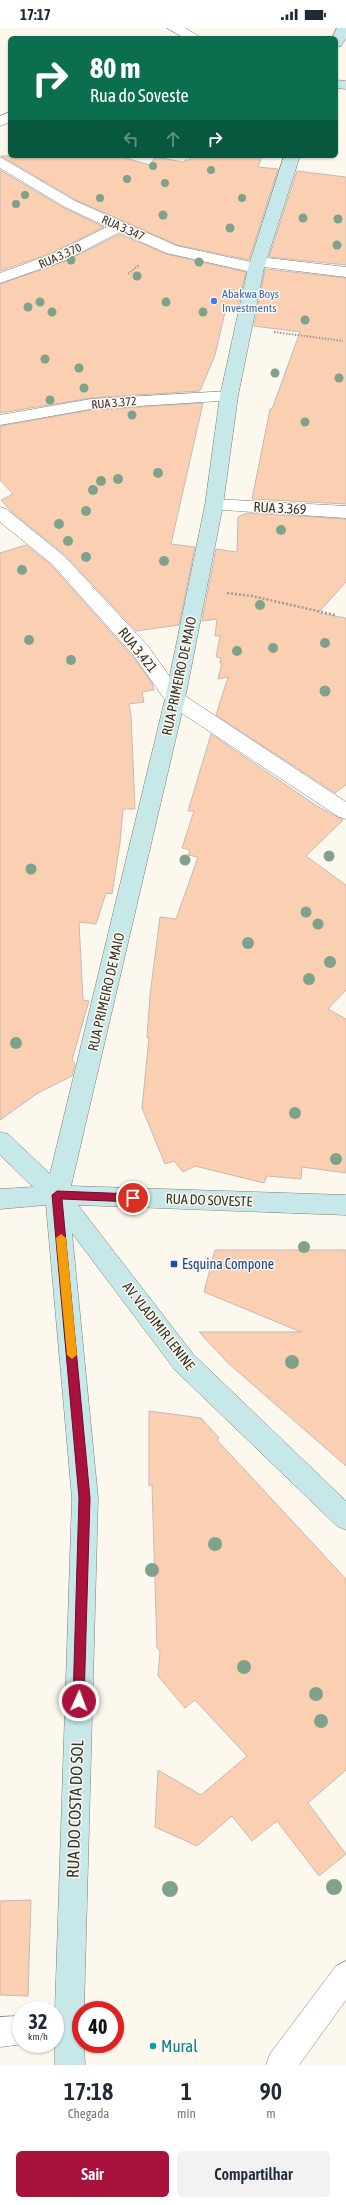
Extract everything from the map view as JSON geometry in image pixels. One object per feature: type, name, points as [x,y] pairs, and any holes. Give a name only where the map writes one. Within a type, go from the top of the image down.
[{"type":"street","points":[[338,39],[344,28]]},
{"type":"street","points":[[164,36],[176,29],[191,36]]},
{"type":"street","name":"RUA PRIMEIRO DE MAIO","points":[[57,1195],[175,699],[214,504],[229,396],[243,328],[258,265],[291,158]]},
{"type":"street","name":"RUA 3.347","points":[[0,162],[70,204],[118,227],[172,250],[258,265],[346,272]]},
{"type":"street","name":"RUA 3.370","points":[[0,278],[31,268],[100,238],[118,227]]},
{"type":"street","name":"RUA 3.372","points":[[0,420],[91,404],[229,396]]},
{"type":"street","name":"RUA 3.369","points":[[214,504],[346,512]]},
{"type":"street","name":"RUA 3.421","points":[[0,513],[58,560],[141,651],[175,699],[346,812]]},
{"type":"street","name":"AV. VLADIMIR LENINE","points":[[0,1141],[57,1195],[184,1362],[346,1518]]},
{"type":"street","name":"RUA DO SOVESTE","points":[[0,1199],[57,1195],[346,1205]]},
{"type":"street","name":"RUA DO COSTA DO SOL","points":[[57,1195],[85,1498],[63,2001]]},
{"type":"street","points":[[280,2065],[346,1976]]},
{"type":"street","points":[[0,2032],[12,2032]]},
{"type":"street","name":"RUA DO COSTA DO SOL","points":[[64,2039],[70,2065]]},
{"type":"path","points":[[243,328],[343,341]]},
{"type":"path","points":[[197,589],[252,596],[336,615]]},
{"type":"building","points":[[1,156],[8,156],[8,158],[126,158],[150,165],[154,158],[184,162],[190,158],[261,158],[258,167],[278,169],[249,260],[177,245],[76,200]]},
{"type":"building","points":[[0,170],[64,208],[104,227],[54,252],[0,271]]},
{"type":"building","points":[[297,171],[346,177],[346,265],[269,257]]},
{"type":"building","points":[[120,234],[166,254],[246,272],[237,310],[226,308],[215,355],[200,391],[91,398],[0,413],[0,284],[66,261]]},
{"type":"building","points":[[265,269],[346,278],[346,504],[252,499],[270,409],[272,409],[300,332],[254,326]]},
{"type":"building","points":[[203,403],[171,544],[195,547],[179,625],[136,631],[65,555],[13,513],[1,500],[13,494],[0,480],[0,426],[91,410]]},
{"type":"building","points":[[247,513],[346,519],[346,582],[318,613],[346,618],[346,785],[335,793],[216,715],[228,677],[218,679],[222,663],[220,663],[221,658],[216,657],[220,636],[215,636],[217,619],[202,621],[216,549],[237,552],[238,517]]},
{"type":"building","points":[[26,545],[51,565],[133,657],[152,683],[154,690],[142,692],[144,702],[129,704],[131,715],[135,809],[123,809],[120,843],[112,894],[106,893],[96,924],[79,922],[83,1000],[89,1001],[72,1060],[75,1064],[72,1076],[38,1093],[0,1120],[0,553]]},
{"type":"building","points":[[211,734],[317,806],[343,820],[306,856],[346,885],[346,990],[328,1009],[346,1019],[346,1173],[302,1167],[301,1179],[267,1176],[264,1183],[195,1166],[183,1172],[174,1161],[165,1164],[142,1108],[149,1037],[147,1038],[150,995],[160,917],[176,919],[198,857],[188,855],[190,850],[182,848],[194,811],[188,811]]},
{"type":"building","points":[[215,1250],[346,1250],[346,1466],[228,1363],[199,1332],[301,1332],[204,1292]]},
{"type":"building","points":[[149,1411],[201,1418],[219,1438],[217,1440],[346,1579],[346,1770],[308,1803],[346,1854],[319,1876],[277,1821],[252,1841],[232,1816],[197,1846],[155,1827],[158,1770],[201,1795],[247,1756],[195,1700],[185,1708],[158,1676],[160,1651],[157,1648],[152,1484],[149,1486]]},
{"type":"building","points":[[31,1900],[28,1996],[0,1995],[0,1901]]},
{"type":"slow traffic","points":[[61,1238],[72,1355]]},
{"type":"place","name":"Abakwa Boys Investments","points":[[214,301]]},
{"type":"place","name":"Esquina Compone","points":[[174,1264]]},
{"type":"place","name":"Mural","points":[[153,2046]]},
{"type":"route","points":[[79,1701],[85,1498],[57,1195],[133,1198]]}]
